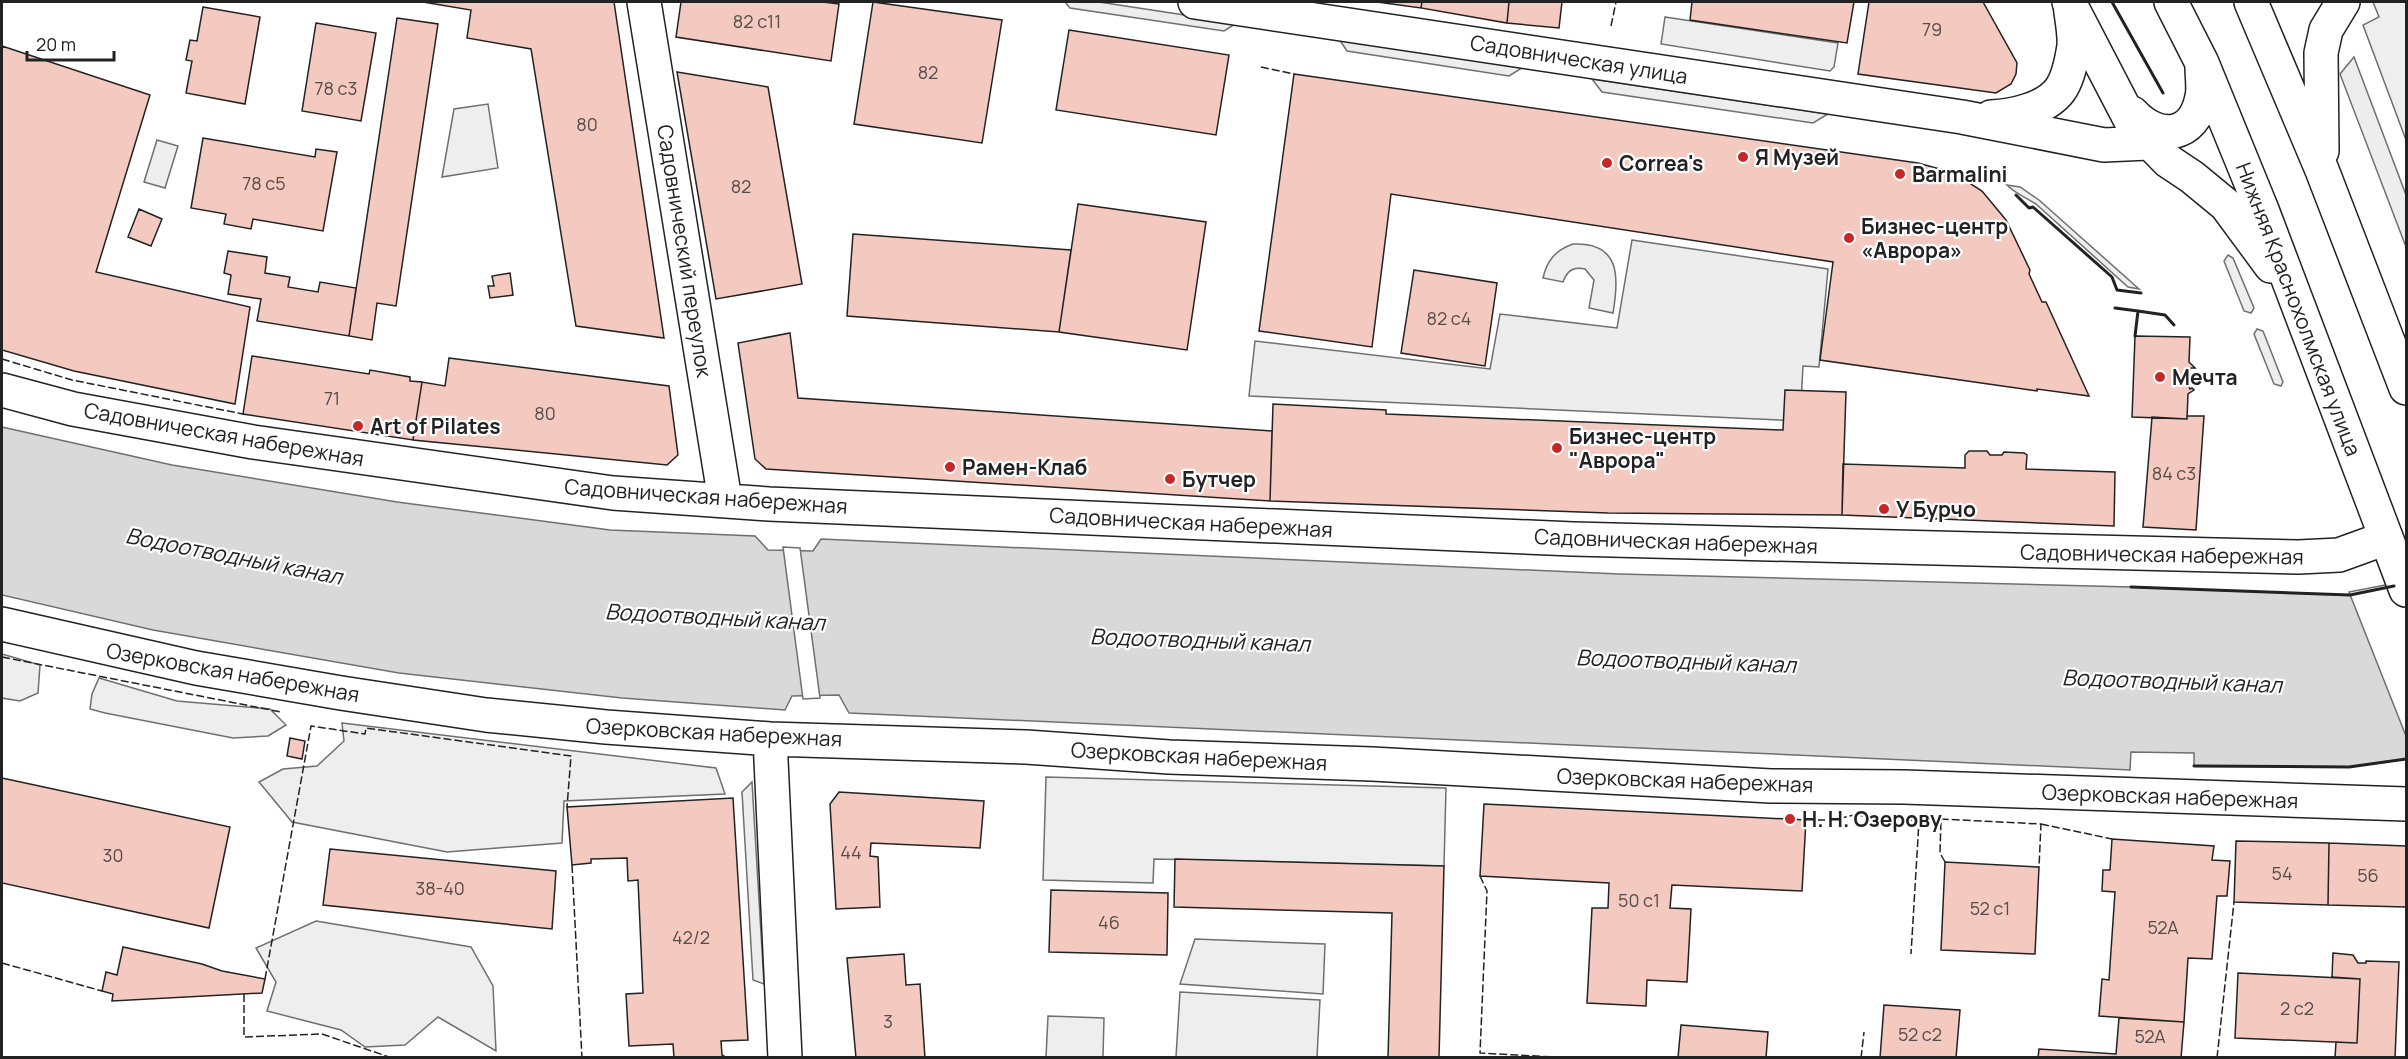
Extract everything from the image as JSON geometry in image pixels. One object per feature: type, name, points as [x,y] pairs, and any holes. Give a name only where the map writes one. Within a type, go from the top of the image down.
[{"type":"street","name":"Садовнический переулок","points":[[644,2],[725,500]]},
{"type":"street","name":"Садовническая улица","points":[[1195,2],[1962,117],[2104,145],[2148,143]]},
{"type":"street","name":"Садовническая улица","points":[[1962,117],[2019,114],[2037,107],[2060,91],[2070,64],[2074,44],[2070,2]]},
{"type":"street","points":[[2070,2],[2133,125],[2168,161],[2226,204],[2283,282],[2300,313]]},
{"type":"street","name":"Нижняя Краснохолмская улица","points":[[2171,2],[2198,52],[2262,210],[2404,584]]},
{"type":"street","points":[[2251,2],[2322,170],[2406,388]]},
{"type":"street","points":[[2322,170],[2321,53],[2326,30],[2343,2]]},
{"type":"street","points":[[2121,99],[2134,116],[2149,128],[2167,133],[2179,131],[2195,117],[2203,96],[2198,52]]},
{"type":"street","name":"Садовническая набережная","points":[[2,390],[73,409],[253,442],[613,493],[769,504],[1573,539],[2300,557],[2339,555],[2386,538]]},
{"type":"street","name":"Озерковская набережная","points":[[2,624],[196,668],[486,715],[606,727],[770,738],[1026,747],[1169,757],[1372,764],[1771,786],[1904,787],[2406,804]]},
{"type":"street","points":[[770,738],[785,1058]]},
{"type":"shaded area","points":[[1065,2],[1099,2],[1237,23],[1224,31],[1070,8]]},
{"type":"shaded area","points":[[2373,2],[2406,2],[2406,140],[2363,25],[2379,17]]},
{"type":"shaded area","points":[[1665,17],[1838,43],[1834,67],[1830,71],[1661,44]]},
{"type":"shaded area","points":[[1339,39],[1522,68],[1509,76],[1347,51]]},
{"type":"shaded area","points":[[2354,57],[2406,195],[2406,247],[2340,74]]},
{"type":"shaded area","points":[[1592,79],[1828,114],[1813,123],[1602,92]]},
{"type":"shaded area","points":[[488,104],[498,168],[442,177],[454,109]]},
{"type":"shaded area","points":[[157,140],[178,146],[165,188],[144,182]]},
{"type":"shaded area","points":[[2007,185],[2020,187],[2039,200],[2139,289],[2128,287],[2036,204]]},
{"type":"shaded area","points":[[1632,240],[1828,269],[1819,367],[1803,366],[1800,421],[1249,396],[1255,341],[1490,369],[1500,314],[1617,328]]},
{"type":"shaded area","points":[[1573,244],[1589,245],[1600,249],[1608,256],[1616,275],[1613,313],[1589,308],[1594,280],[1585,269],[1571,270],[1563,282],[1543,278],[1553,257],[1562,249]]},
{"type":"shaded area","points":[[2228,255],[2233,258],[2254,308],[2251,313],[2244,311],[2224,261]]},
{"type":"shaded area","points":[[2257,329],[2263,331],[2283,382],[2281,386],[2274,384],[2254,334]]},
{"type":"shaded area","points":[[2,654],[40,665],[38,693],[20,701],[2,698]]},
{"type":"shaded area","points":[[99,678],[177,701],[270,709],[286,725],[268,736],[233,738],[105,713],[90,709],[92,694]]},
{"type":"shaded area","points":[[342,723],[716,768],[725,794],[564,801],[562,843],[447,852],[292,822],[259,782],[283,769],[317,766],[344,741]]},
{"type":"shaded area","points":[[1046,777],[1446,788],[1444,866],[1154,859],[1153,883],[1043,880]]},
{"type":"shaded area","points":[[752,782],[764,984],[753,980],[742,792]]},
{"type":"shaded area","points":[[316,921],[471,947],[493,986],[496,1051],[438,1017],[405,1045],[365,1047],[341,1030],[267,1011],[276,982],[256,948]]},
{"type":"shaded area","points":[[1195,939],[1325,944],[1323,994],[1180,984]]},
{"type":"shaded area","points":[[1180,992],[1320,1000],[1317,1057],[1176,1057]]},
{"type":"shaded area","points":[[1048,1016],[1104,1018],[1103,1057],[1046,1057]]},
{"type":"water","name":"Водоотводный канал","points":[[2,427],[172,465],[397,502],[610,530],[755,536],[768,550],[813,551],[821,539],[1619,574],[2350,595],[2406,584],[2406,759],[2349,767],[2194,766],[2194,753],[2131,752],[2130,770],[849,713],[839,695],[792,696],[785,710],[622,698],[399,673],[153,630],[2,595]]},
{"type":"pier","points":[[783,547],[800,548],[820,698],[803,699]]},
{"type":"pier","points":[[2406,581],[2406,736],[2349,592]]},
{"type":"building","points":[[423,2],[614,2],[664,338],[576,326],[531,49],[467,38],[471,10]]},
{"type":"building","points":[[681,2],[839,4],[831,61],[676,37]]},
{"type":"building","points":[[873,2],[1002,20],[982,143],[854,124]]},
{"type":"building","points":[[1377,2],[1422,2],[1421,8]]},
{"type":"building","points":[[1422,2],[1509,2],[1507,23],[1421,8]]},
{"type":"building","points":[[1509,2],[1562,2],[1559,28],[1507,23]]},
{"type":"building","points":[[1692,2],[1854,2],[1847,43],[1690,20]]},
{"type":"building","points":[[1869,2],[1983,2],[2017,63],[2016,74],[2011,84],[1996,93],[1858,74]]},
{"type":"building","points":[[203,7],[260,17],[245,104],[186,93],[192,61],[186,60],[190,40],[197,41]]},
{"type":"building","points":[[397,18],[438,24],[396,306],[377,303],[372,340],[349,336]]},
{"type":"building","points":[[316,23],[376,33],[361,121],[302,111]]},
{"type":"building","points":[[1069,30],[1229,55],[1216,135],[1056,110]]},
{"type":"building","points":[[2,46],[150,95],[96,272],[250,307],[235,404],[74,371],[2,350]]},
{"type":"building","points":[[677,72],[768,87],[802,284],[716,299]]},
{"type":"building","name":"Бизнес-центр «Аврора»","points":[[1294,74],[1918,163],[1954,173],[1982,191],[2006,220],[2030,270],[2029,274],[2042,302],[2046,302],[2089,396],[2037,389],[2037,391],[1820,360],[1833,262],[1391,194],[1372,347],[1259,331]]},
{"type":"building","points":[[203,138],[315,157],[316,149],[337,152],[323,231],[253,219],[251,229],[224,224],[226,214],[191,208]]},
{"type":"building","points":[[1078,204],[1206,222],[1187,350],[1059,332]]},
{"type":"building","points":[[139,209],[162,219],[151,246],[128,237]]},
{"type":"building","points":[[853,234],[1071,250],[1059,332],[847,316]]},
{"type":"building","points":[[228,251],[267,257],[265,273],[290,277],[288,287],[318,292],[320,282],[356,288],[349,336],[257,321],[261,299],[228,294],[231,275],[224,273]]},
{"type":"building","points":[[1414,270],[1497,283],[1485,366],[1401,353]]},
{"type":"building","points":[[510,273],[513,295],[490,298],[488,286],[494,286],[492,276]]},
{"type":"building","points":[[790,333],[798,398],[1272,431],[1270,501],[766,469],[755,459],[738,343]]},
{"type":"building","name":"Мечта","points":[[2135,336],[2190,337],[2189,362],[2195,368],[2191,368],[2187,375],[2187,383],[2190,389],[2194,390],[2188,394],[2187,419],[2132,417]]},
{"type":"building","points":[[252,356],[369,374],[370,370],[410,377],[410,381],[422,382],[413,440],[243,414]]},
{"type":"building","points":[[449,358],[669,386],[678,455],[667,465],[413,440],[422,382],[445,386]]},
{"type":"building","name":"Бизнес-центр \"Аврора\"","points":[[1785,390],[1846,392],[1842,515],[1608,513],[1270,501],[1273,404],[1386,410],[1386,414],[1783,430]]},
{"type":"building","points":[[2187,416],[2204,416],[2196,530],[2143,527],[2152,417],[2187,419]]},
{"type":"building","points":[[1969,451],[1987,451],[1990,455],[2002,455],[2004,452],[2024,453],[2027,455],[2026,469],[2115,472],[2114,526],[1842,515],[1843,464],[1965,468],[1965,455]]},
{"type":"building","points":[[290,738],[305,741],[302,759],[287,756]]},
{"type":"building","points":[[2,778],[230,827],[209,928],[2,883]]},
{"type":"building","points":[[839,792],[984,801],[980,848],[871,843],[870,856],[878,857],[880,907],[836,909],[830,804]]},
{"type":"building","points":[[733,798],[748,1040],[721,1041],[722,1055],[727,1058],[674,1058],[673,1044],[629,1046],[626,994],[643,993],[638,880],[628,881],[627,858],[591,859],[591,863],[572,865],[567,807]]},
{"type":"building","points":[[1484,804],[1806,820],[1802,891],[1672,885],[1670,908],[1691,909],[1687,982],[1647,980],[1646,1006],[1587,1003],[1592,908],[1608,908],[1609,883],[1480,876]]},
{"type":"building","points":[[2112,839],[2214,846],[2212,860],[2230,861],[2227,896],[2217,896],[2212,959],[2188,958],[2184,1022],[2099,1016],[2102,979],[2109,980],[2115,892],[2102,891],[2103,870],[2110,870]]},
{"type":"building","points":[[2236,841],[2329,843],[2328,905],[2234,902]]},
{"type":"building","points":[[2329,843],[2406,846],[2406,907],[2328,905]]},
{"type":"building","points":[[330,849],[556,871],[552,929],[323,905]]},
{"type":"building","points":[[1175,859],[1444,866],[1439,1058],[1388,1058],[1392,913],[1174,907]]},
{"type":"building","points":[[1945,862],[2039,867],[2035,954],[1941,950]]},
{"type":"building","points":[[1051,890],[1168,893],[1167,955],[1049,952]]},
{"type":"building","points":[[123,947],[265,979],[262,993],[112,1001],[113,994],[102,991],[106,972],[117,975]]},
{"type":"building","points":[[2333,953],[2353,955],[2358,963],[2366,963],[2366,961],[2399,962],[2395,1058],[2335,1058],[2336,1042],[2357,1043],[2360,979],[2332,977]]},
{"type":"building","points":[[904,954],[906,985],[920,984],[925,1058],[856,1058],[847,958]]},
{"type":"building","points":[[2238,973],[2360,979],[2357,1043],[2235,1038]]},
{"type":"building","points":[[1884,1005],[1960,1010],[1956,1058],[1880,1058]]},
{"type":"building","points":[[2119,1018],[2184,1022],[2181,1058],[2038,1058],[2039,1049],[2116,1054]]},
{"type":"building","points":[[1681,1025],[1768,1032],[1766,1058],[1678,1058]]},
{"type":"fence","points":[[1611,26],[1616,2]]},
{"type":"fence","points":[[1261,67],[1294,74]]},
{"type":"fence","points":[[2,359],[72,380],[243,414]]},
{"type":"fence","points":[[2,657],[281,712]]},
{"type":"fence","points":[[265,979],[311,726],[365,734],[366,728],[571,756],[567,807]]},
{"type":"fence","points":[[1806,820],[1833,820],[1854,815],[1919,821],[1911,954]]},
{"type":"fence","points":[[1919,821],[1941,819]]},
{"type":"fence","points":[[1945,862],[1940,853],[1941,819],[2041,824],[2039,867]]},
{"type":"fence","points":[[2041,824],[2112,839]]},
{"type":"fence","points":[[572,865],[582,1058]]},
{"type":"fence","points":[[1480,876],[1487,891],[1480,1053],[1572,1058]]},
{"type":"fence","points":[[2217,1058],[2234,902]]},
{"type":"fence","points":[[2,963],[102,991]]},
{"type":"fence","points":[[244,994],[244,1037],[322,1034],[392,1058]]},
{"type":"fence","points":[[1861,1058],[1864,1032]]},
{"type":"wall","points":[[2112,2],[2163,93]]},
{"type":"wall","points":[[2016,195],[2029,208],[2033,207],[2112,277],[2117,290],[2141,293]]},
{"type":"wall","points":[[2115,308],[2138,311]]},
{"type":"wall","points":[[2135,336],[2138,311],[2165,315],[2174,325]]},
{"type":"wall","points":[[2131,587],[2350,595],[2394,586]]},
{"type":"wall","points":[[2194,766],[2349,767],[2406,759]]},
{"type":"place","name":"Я Музей","points":[[1743,157]]},
{"type":"place","name":"Correa's","points":[[1607,163]]},
{"type":"place","name":"Barmalini","points":[[1900,174]]},
{"type":"place","name":"Бизнес-центр «Аврора»","points":[[1849,238]]},
{"type":"place","name":"Мечта","points":[[2160,377]]},
{"type":"place","name":"Art of Pilates","points":[[358,426]]},
{"type":"place","name":"Бизнес-центр \"Аврора\"","points":[[1557,448]]},
{"type":"place","name":"Рамен-Клаб","points":[[950,467]]},
{"type":"place","name":"Бутчер","points":[[1170,479]]},
{"type":"place","name":"У Бурчо","points":[[1884,509]]},
{"type":"place","name":"Н. Н. Озерову","points":[[1790,819]]}]
